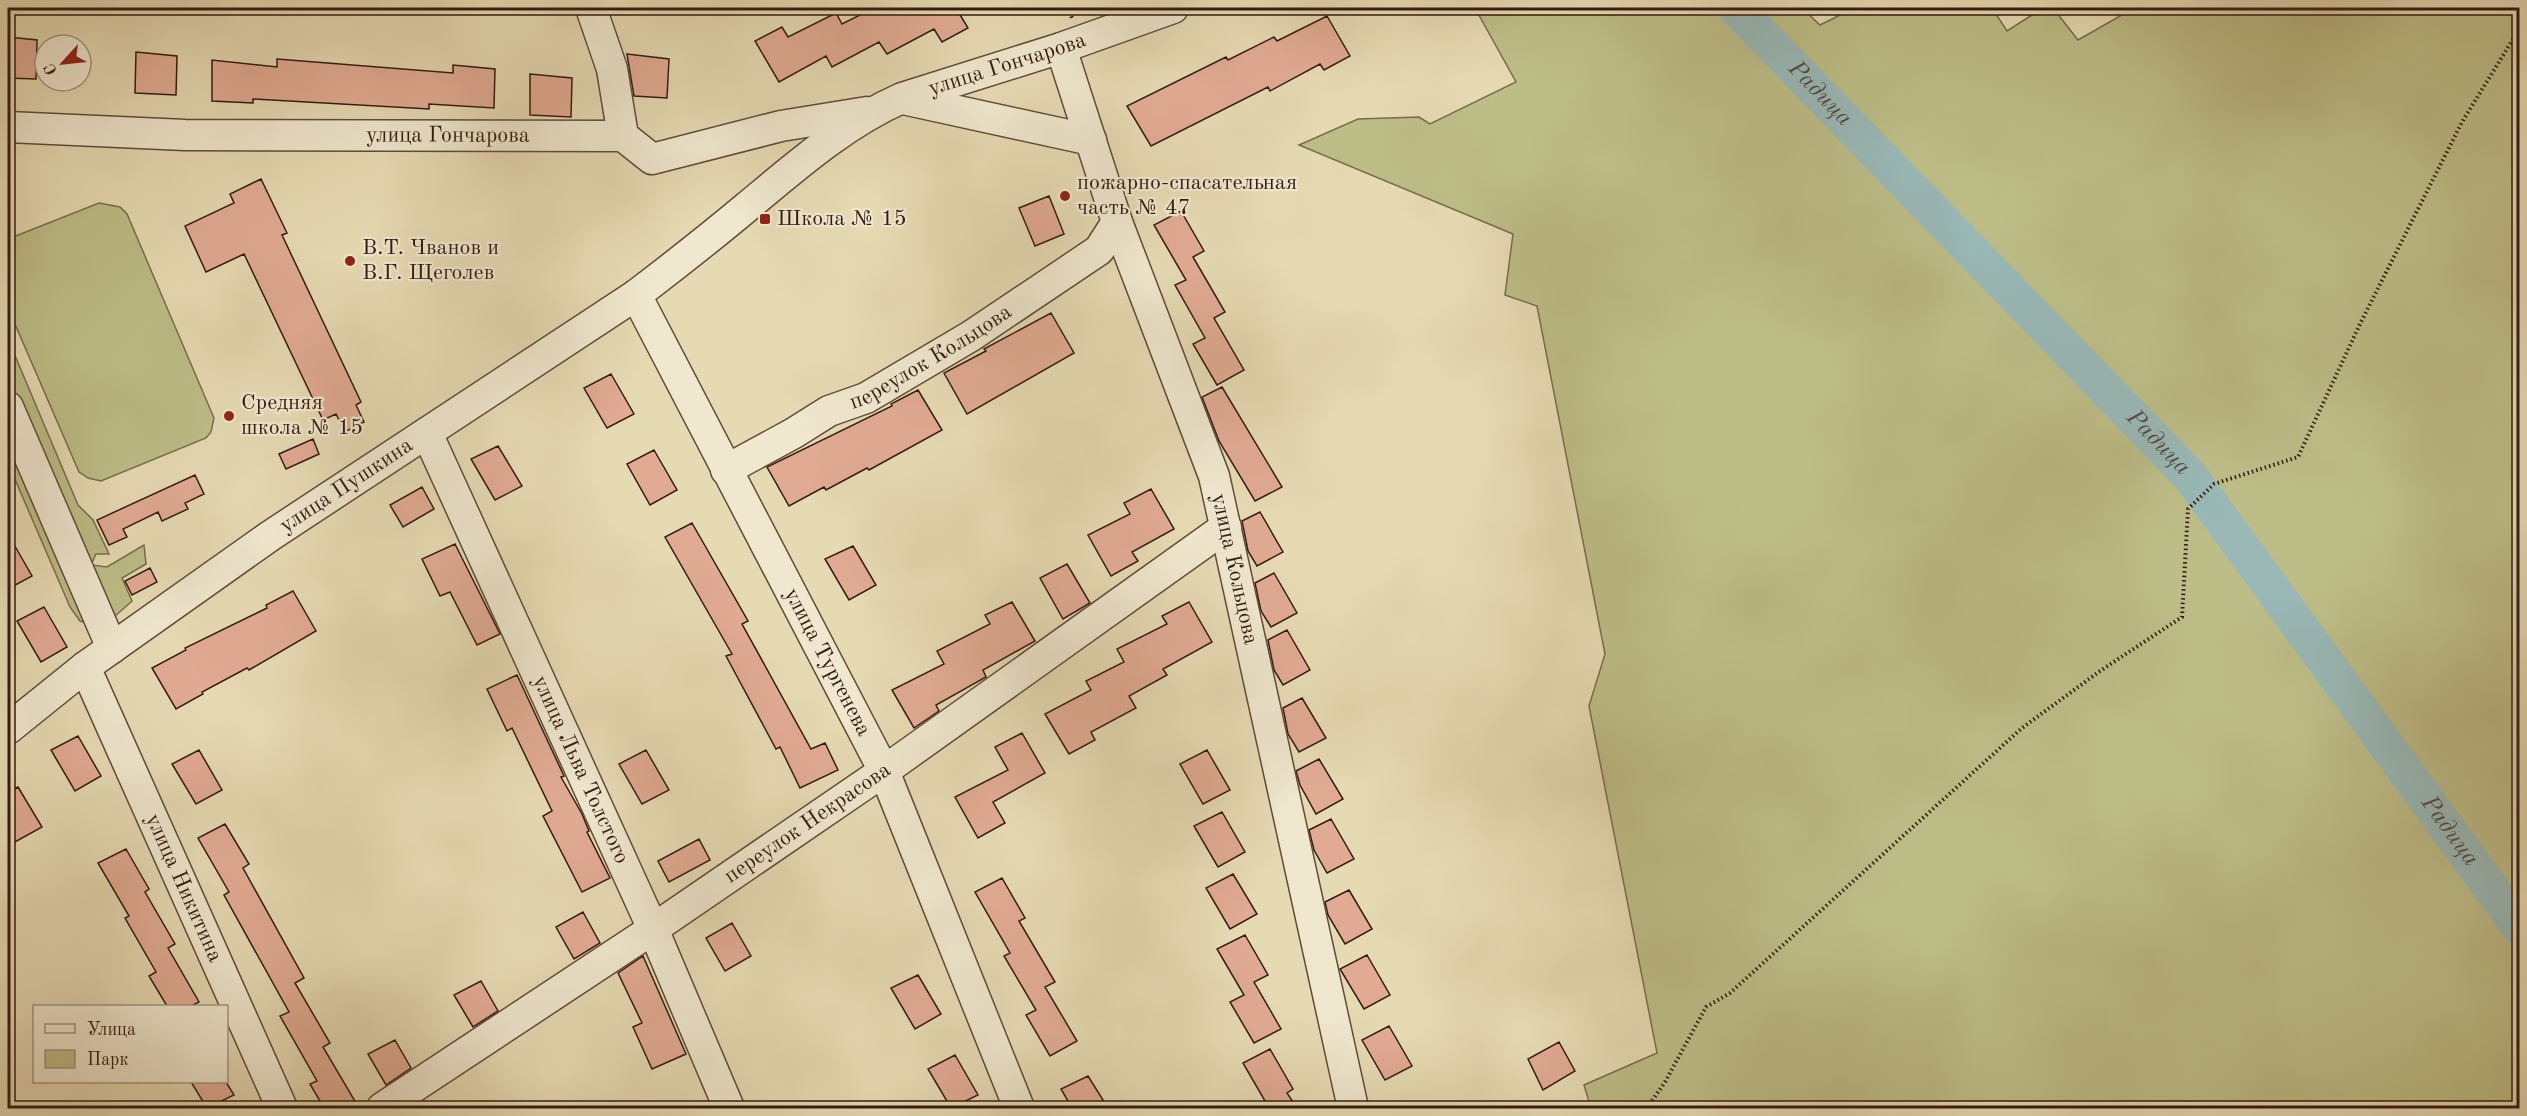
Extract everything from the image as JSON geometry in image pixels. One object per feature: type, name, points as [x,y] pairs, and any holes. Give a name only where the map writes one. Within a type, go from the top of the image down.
[{"type":"street","points":[[591,8],[612,69],[623,136]]},
{"type":"street","name":"улица Гончарова","points":[[8,127],[184,135],[623,136],[652,159],[781,126],[875,110],[1173,8]]},
{"type":"street","name":"улица Кольцова","points":[[1061,48],[1117,222],[1214,476],[1353,1108]]},
{"type":"street","points":[[903,99],[1091,140]]},
{"type":"street","name":"улица Гончарова","points":[[693,252],[800,163],[875,110]]},
{"type":"street","name":"переулок Кольцова","points":[[726,470],[829,411],[866,398],[971,336],[1099,250],[1117,222]]},
{"type":"street","name":"улица Пушкина","points":[[8,729],[85,667],[270,536],[636,295],[693,252]]},
{"type":"street","name":"улица Тургенева","points":[[636,295],[884,771],[1019,1108]]},
{"type":"street","points":[[8,407],[112,648]]},
{"type":"street","name":"улица Льва Толстого","points":[[427,433],[653,929],[729,1108]]},
{"type":"street","name":"переулок Некрасова","points":[[382,1108],[653,929],[884,771],[1226,527]]},
{"type":"street","name":"улица Никитина","points":[[85,667],[282,1108]]},
{"type":"path","points":[[1647,1108],[1665,1082],[1706,1007],[1730,993],[2022,728],[2100,671],[2182,617],[2188,509],[2214,484],[2298,457],[2360,324],[2462,122],[2515,36],[2517,8]]},
{"type":"green space","points":[[1475,8],[1802,8],[1820,25],[1854,8],[1992,8],[2007,31],[2043,8],[2053,8],[2078,40],[2134,8],[2519,8],[2519,1108],[1591,1108],[1584,1085],[1657,1053],[1589,706],[1605,654],[1537,306],[1505,295],[1513,234],[1299,145],[1358,119],[1419,117],[1430,124],[1516,82]]},
{"type":"green space","points":[[99,203],[120,207],[127,214],[214,418],[211,432],[206,438],[101,481],[88,478],[79,472],[8,308],[8,239]]},
{"type":"green space","points":[[8,339],[78,505],[93,520],[109,554],[96,554],[91,565],[107,567],[144,545],[146,564],[122,578],[132,601],[114,617],[97,626],[80,621],[70,607],[8,463]]},
{"type":"building","points":[[874,8],[956,8],[968,28],[942,42],[934,29],[887,54],[879,42],[832,67],[826,56],[779,82],[755,41],[782,27],[788,37],[836,13],[842,24]]},
{"type":"building","points":[[1327,16],[1350,56],[1324,70],[1320,64],[1270,91],[1268,87],[1151,146],[1127,106],[1226,57],[1228,60],[1274,37],[1277,41]]},
{"type":"building","points":[[8,37],[33,40],[33,79],[8,78]]},
{"type":"building","points":[[136,52],[177,56],[176,95],[135,93]]},
{"type":"building","points":[[627,54],[669,59],[667,98],[634,96]]},
{"type":"building","points":[[277,59],[453,73],[453,65],[495,69],[494,108],[429,104],[429,109],[253,99],[253,103],[212,101],[212,60],[277,67]]},
{"type":"building","points":[[530,74],[572,78],[571,117],[530,115]]},
{"type":"building","points":[[261,179],[287,233],[282,235],[361,402],[356,405],[364,422],[345,432],[336,414],[323,420],[244,254],[206,272],[185,226],[234,203],[230,194]]},
{"type":"building","points":[[1049,196],[1064,234],[1035,246],[1019,208]]},
{"type":"building","points":[[1181,211],[1204,251],[1193,257],[1225,312],[1214,318],[1244,370],[1217,385],[1193,344],[1205,338],[1175,285],[1186,280],[1154,225]]},
{"type":"building","points":[[1051,313],[1074,353],[967,414],[944,373]]},
{"type":"building","points":[[611,374],[634,414],[607,428],[584,388]]},
{"type":"building","points":[[1222,387],[1282,487],[1255,501],[1219,441],[1202,397]]},
{"type":"building","points":[[918,390],[942,430],[869,470],[867,468],[826,490],[824,487],[789,506],[767,467],[892,406],[891,404]]},
{"type":"building","points":[[313,439],[319,454],[286,469],[279,454]]},
{"type":"building","points":[[498,446],[522,486],[495,500],[471,459]]},
{"type":"building","points":[[654,450],[677,490],[650,505],[627,464]]},
{"type":"building","points":[[195,475],[204,494],[185,503],[188,509],[162,521],[158,512],[123,529],[127,537],[109,545],[97,520]]},
{"type":"building","points":[[422,487],[434,509],[403,527],[390,505]]},
{"type":"building","points":[[1151,489],[1174,529],[1132,552],[1138,561],[1111,576],[1088,535],[1130,514],[1124,503]]},
{"type":"building","points":[[1260,512],[1283,552],[1257,566],[1248,551],[1242,521]]},
{"type":"building","points":[[692,523],[748,621],[742,624],[811,749],[825,743],[838,770],[800,788],[780,747],[776,749],[726,656],[732,654],[665,537]]},
{"type":"building","points":[[8,534],[32,576],[8,589]]},
{"type":"building","points":[[455,544],[500,634],[477,645],[450,592],[440,596],[422,559]]},
{"type":"building","points":[[853,546],[876,585],[849,600],[825,559]]},
{"type":"building","points":[[1067,564],[1090,603],[1063,619],[1040,578]]},
{"type":"building","points":[[150,568],[157,582],[132,595],[125,581]]},
{"type":"building","points":[[1274,573],[1297,613],[1271,627],[1261,611],[1255,583]]},
{"type":"building","points":[[293,591],[316,631],[249,670],[247,668],[202,692],[203,694],[176,709],[152,668],[186,650],[185,648],[267,608],[266,605]]},
{"type":"building","points":[[1012,602],[1035,641],[983,670],[986,677],[936,705],[939,711],[914,728],[892,690],[944,664],[937,651],[990,624],[985,615]]},
{"type":"building","points":[[1189,602],[1212,642],[1163,669],[1167,675],[1129,696],[1136,708],[1091,732],[1095,740],[1069,754],[1045,714],[1091,690],[1086,681],[1124,662],[1117,649],[1167,624],[1162,616]]},
{"type":"building","points":[[44,607],[67,647],[41,662],[17,621]]},
{"type":"building","points":[[1287,630],[1310,670],[1283,685],[1274,670],[1268,640]]},
{"type":"building","points":[[517,675],[564,776],[561,777],[582,814],[589,831],[587,832],[610,878],[582,892],[543,816],[552,811],[512,728],[507,731],[487,689]]},
{"type":"building","points":[[1302,698],[1326,738],[1299,752],[1288,734],[1283,708]]},
{"type":"building","points":[[1022,733],[1045,773],[993,802],[1005,823],[978,838],[955,797],[1008,770],[995,747]]},
{"type":"building","points":[[78,736],[101,776],[75,791],[51,750]]},
{"type":"building","points":[[199,750],[222,790],[196,804],[172,764]]},
{"type":"building","points":[[646,750],[669,790],[642,804],[619,764]]},
{"type":"building","points":[[1207,750],[1230,790],[1203,804],[1180,764]]},
{"type":"building","points":[[1319,759],[1343,799],[1316,814],[1300,785],[1296,771]]},
{"type":"building","points":[[18,787],[42,827],[15,842],[8,829],[8,792]]},
{"type":"building","points":[[1222,812],[1245,852],[1218,867],[1194,826]]},
{"type":"building","points":[[1331,819],[1354,859],[1327,873],[1314,850],[1309,830]]},
{"type":"building","points":[[225,824],[249,864],[243,868],[304,978],[295,983],[330,1043],[323,1047],[359,1108],[324,1108],[310,1084],[317,1081],[280,1016],[289,1012],[224,895],[229,892],[198,838]]},
{"type":"building","points":[[699,839],[710,860],[669,882],[658,861]]},
{"type":"building","points":[[126,849],[149,889],[145,892],[175,944],[168,948],[199,1002],[193,1005],[166,1005],[149,976],[156,972],[125,918],[129,916],[98,863]]},
{"type":"building","points":[[1233,874],[1257,914],[1230,929],[1206,888]]},
{"type":"building","points":[[1002,878],[1025,918],[1019,921],[1055,982],[1045,987],[1077,1041],[1050,1056],[1026,1015],[1036,1010],[1004,956],[1010,953],[975,892]]},
{"type":"building","points":[[1349,890],[1372,929],[1345,944],[1328,915],[1325,902]]},
{"type":"building","points":[[583,912],[600,943],[574,959],[556,927]]},
{"type":"building","points":[[732,923],[751,956],[725,971],[706,938]]},
{"type":"building","points":[[1245,935],[1268,975],[1254,982],[1281,1029],[1254,1043],[1230,1002],[1244,995],[1217,949]]},
{"type":"building","points":[[1367,955],[1390,995],[1364,1009],[1340,969]]},
{"type":"building","points":[[643,956],[686,1054],[652,1069],[633,1027],[642,1023],[618,973]]},
{"type":"building","points":[[918,975],[941,1014],[915,1029],[891,988]]},
{"type":"building","points":[[481,981],[498,1011],[473,1027],[454,995]]},
{"type":"building","points":[[1389,1026],[1412,1066],[1385,1080],[1362,1040]]},
{"type":"building","points":[[395,1040],[411,1068],[386,1085],[368,1054]]},
{"type":"building","points":[[1559,1042],[1575,1071],[1543,1090],[1528,1059]]},
{"type":"building","points":[[1270,1049],[1293,1089],[1287,1093],[1297,1108],[1269,1108],[1243,1063]]},
{"type":"building","points":[[955,1055],[978,1095],[951,1108],[928,1069]]},
{"type":"building","points":[[1088,1076],[1108,1108],[1072,1108],[1061,1089]]},
{"type":"building","points":[[192,1083],[227,1083],[234,1095],[207,1108]]},
{"type":"waterway","name":"Радица","points":[[1736,8],[2190,476],[2520,928]]},
{"type":"place","name":"пожарно-спасательная часть № 47","points":[[1065,196]]},
{"type":"place","name":"Школа № 15","points":[[765,219]]},
{"type":"place","name":"В.Т. Чванов и В.Г. Щеголев","points":[[350,261]]},
{"type":"place","name":"Средняя школа № 15","points":[[229,416]]}]
